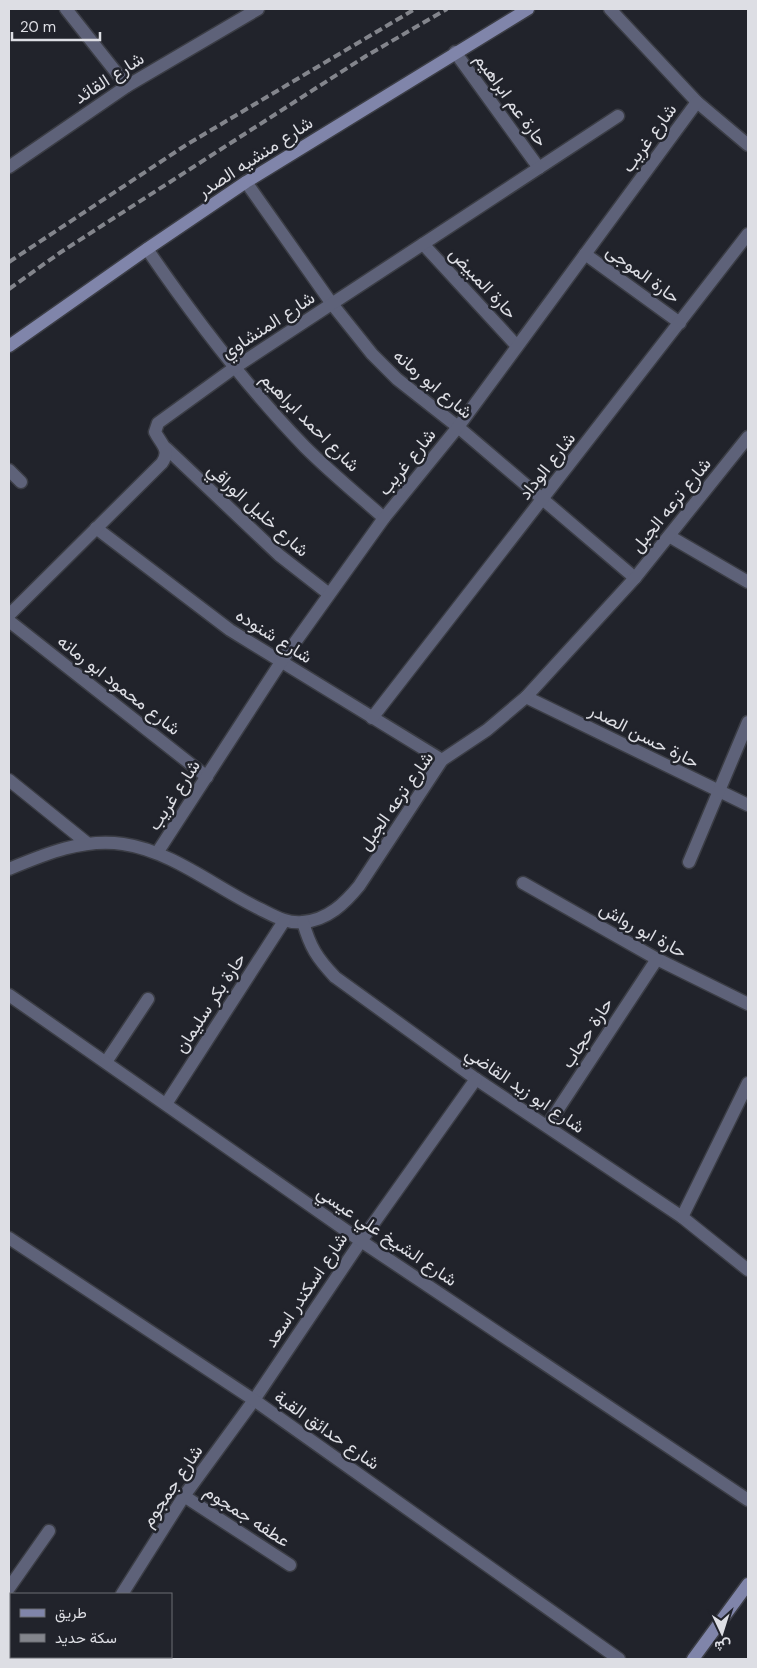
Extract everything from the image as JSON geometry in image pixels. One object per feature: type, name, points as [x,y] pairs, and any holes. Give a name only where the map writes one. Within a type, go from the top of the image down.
[{"type":"main road","name":"شارع منشيه الصدر","points":[[9,346],[246,182],[455,52],[528,9]]},
{"type":"main road","points":[[693,1659],[748,1584]]},
{"type":"street","points":[[66,9],[127,86]]},
{"type":"street","name":"شارع القائد","points":[[9,167],[127,86],[258,9]]},
{"type":"street","points":[[610,9],[697,102],[748,145]]},
{"type":"street","name":"حارة عم ابراهيم","points":[[455,52],[539,168]]},
{"type":"street","name":"شارع غريب","points":[[157,853],[281,662],[329,594],[384,518],[458,427],[697,102]]},
{"type":"street","name":"شارع المنشاوي","points":[[166,448],[155,432],[158,423],[234,368],[618,116]]},
{"type":"street","name":"شارع ابو رمانه","points":[[246,182],[332,304],[384,366],[635,578]]},
{"type":"street","name":"شارع الوداد","points":[[372,718],[748,234]]},
{"type":"street","name":"حارة المبيض","points":[[423,244],[517,346]]},
{"type":"street","name":"شارع احمد ابراهيم","points":[[147,249],[183,302],[234,368],[307,449],[384,518]]},
{"type":"street","name":"حارة الموجى","points":[[585,254],[680,323]]},
{"type":"street","name":"شارع ترعه الجبل","points":[[9,869],[45,854],[87,843],[123,844],[157,853],[248,904],[284,921],[304,922],[326,916],[345,903],[359,886],[442,760],[487,730],[526,697],[635,578],[748,437]]},
{"type":"street","points":[[9,615],[162,463],[165,459],[166,448]]},
{"type":"street","name":"شارع خليل الوراقي","points":[[166,448],[272,549],[329,594]]},
{"type":"street","points":[[9,470],[21,482]]},
{"type":"street","name":"شارع شنوده","points":[[96,528],[230,630],[442,760]]},
{"type":"street","points":[[669,536],[748,582]]},
{"type":"street","name":"شارع محمود ابو رمانه","points":[[9,621],[207,777]]},
{"type":"street","name":"حارة حسن الصدر","points":[[526,697],[717,792],[748,805]]},
{"type":"street","points":[[689,862],[748,722]]},
{"type":"street","points":[[9,780],[87,843]]},
{"type":"street","name":"حارة ابو رواش","points":[[523,883],[657,959],[748,1004]]},
{"type":"street","name":"حارة بكر سليمان","points":[[166,1104],[284,921]]},
{"type":"street","name":"شارع ابو زيد القاضي","points":[[304,922],[309,941],[318,960],[335,976],[476,1078],[682,1217],[748,1270]]},
{"type":"street","name":"حارة حجاب","points":[[547,1126],[657,959]]},
{"type":"street","name":"شارع الشيخ علي عيسي","points":[[9,995],[361,1241],[748,1500]]},
{"type":"street","points":[[106,1062],[148,999]]},
{"type":"street","name":"شارع اسكندر اسعد","points":[[254,1400],[361,1241],[476,1078]]},
{"type":"street","points":[[682,1217],[748,1083]]},
{"type":"street","name":"شارع حدائق القبة","points":[[9,1238],[254,1400],[619,1659]]},
{"type":"street","name":"شارع جمجوم","points":[[123,1593],[184,1496],[254,1400]]},
{"type":"street","name":"عطفه جمجوم","points":[[184,1496],[290,1565]]},
{"type":"street","points":[[9,1588],[49,1531]]},
{"type":"railway","points":[[9,262],[186,145],[415,9]]},
{"type":"railway","points":[[9,289],[61,252],[366,56],[447,9]]}]
